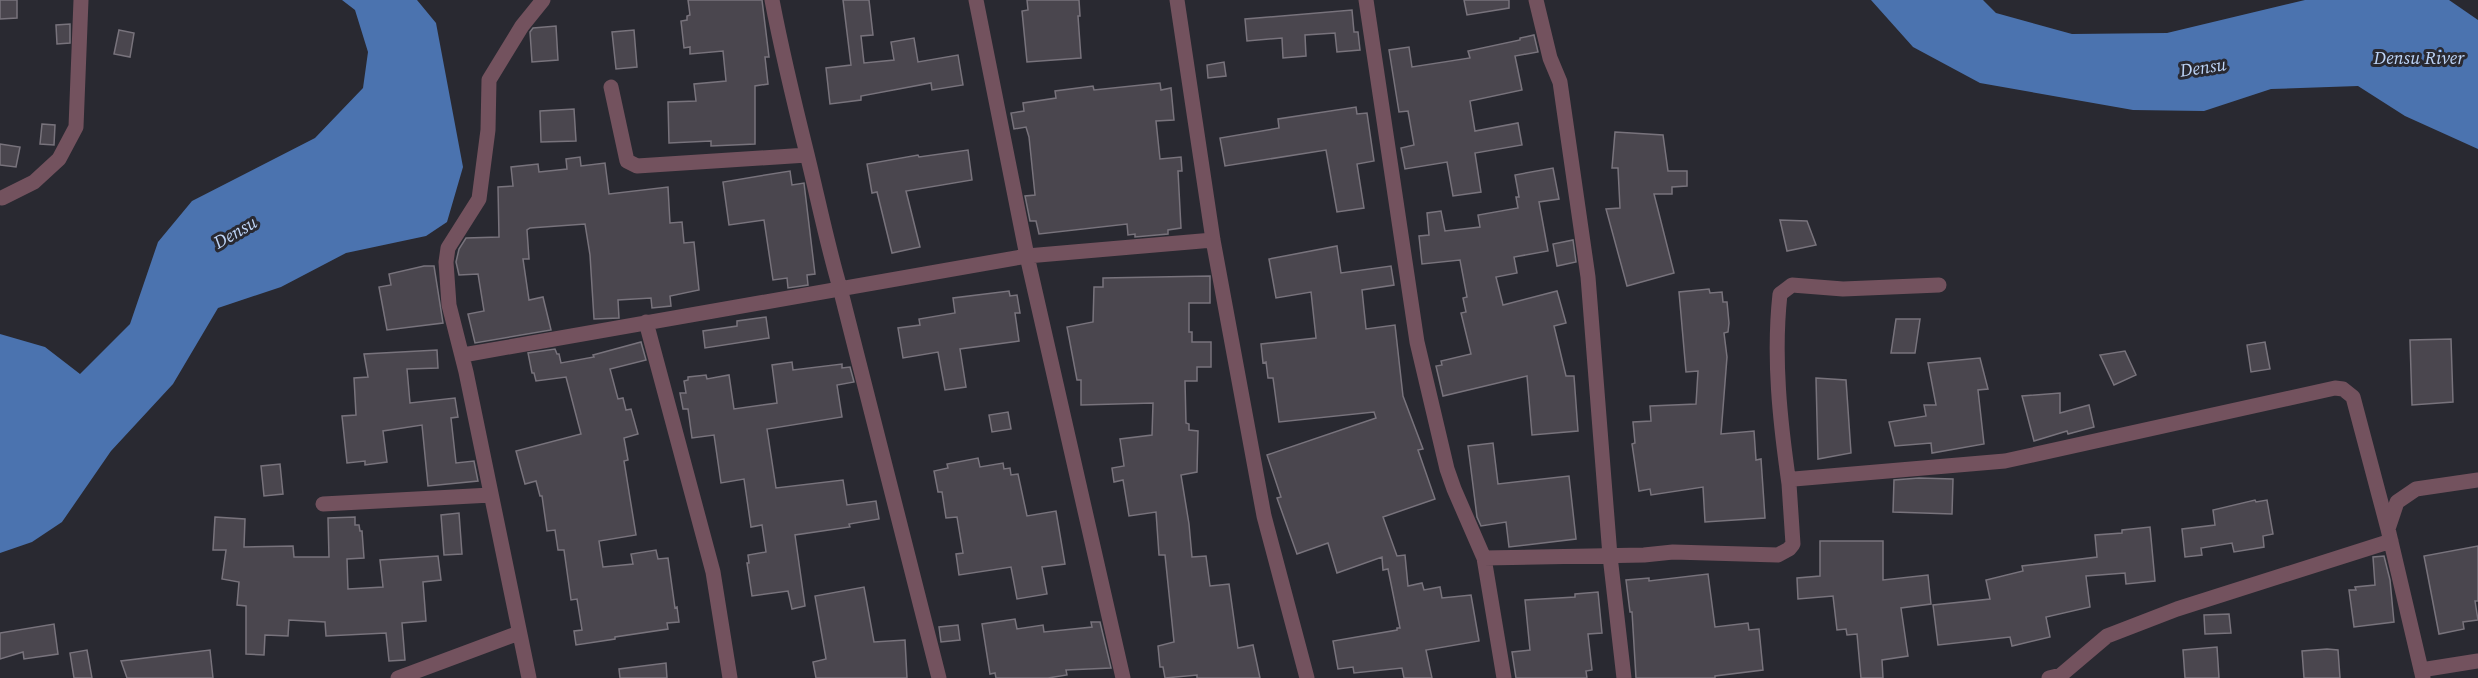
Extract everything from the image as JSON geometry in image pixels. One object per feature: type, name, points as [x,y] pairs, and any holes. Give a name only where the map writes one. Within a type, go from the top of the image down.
[{"type":"street","points":[[2,198],[34,182],[59,159],[76,127],[81,0]]},
{"type":"street","points":[[529,678],[463,356],[449,305],[448,248],[479,199],[488,130],[489,80],[522,26],[543,0]]},
{"type":"street","points":[[772,0],[789,87],[807,155],[824,235],[840,288],[939,678]]},
{"type":"street","points":[[976,0],[1027,256],[1123,678]]},
{"type":"street","points":[[1177,0],[1213,240],[1264,516],[1307,678]]},
{"type":"street","points":[[1366,0],[1417,342],[1447,469],[1484,558],[1504,678]]},
{"type":"street","points":[[1536,0],[1550,58],[1560,82],[1588,277],[1610,556],[1624,678]]},
{"type":"street","points":[[611,87],[627,160],[637,166],[807,155]]},
{"type":"street","points":[[463,356],[1027,256],[1213,240]]},
{"type":"street","points":[[1484,558],[1610,556],[1673,552],[1778,555],[1793,544],[1789,484],[1778,404],[1780,294],[1792,285],[1843,289],[1939,285]]},
{"type":"street","points":[[646,322],[713,572],[730,678]]},
{"type":"street","points":[[1789,484],[1794,479],[1802,478],[2005,461],[2335,388],[2343,389],[2353,397],[2422,674],[2478,661]]},
{"type":"street","points":[[2389,535],[2397,502],[2416,489],[2478,480]]},
{"type":"street","points":[[323,504],[491,495]]},
{"type":"street","points":[[2049,678],[2061,675],[2107,636],[2389,535]]},
{"type":"street","points":[[398,678],[519,633]]},
{"type":"water","name":"Densu","points":[[342,0],[417,0],[436,23],[463,167],[447,222],[426,236],[346,253],[281,287],[218,308],[173,384],[111,451],[62,522],[32,542],[0,553],[0,334],[45,347],[80,374],[130,324],[158,242],[192,201],[315,138],[363,88],[368,52],[355,10]]},
{"type":"water","name":"Densu River","points":[[1871,0],[1983,0],[1996,13],[2072,34],[2167,33],[2305,0],[2449,0],[2478,20],[2478,149],[2405,116],[2358,86],[2271,89],[2204,111],[2133,110],[1980,83],[1913,47]]},
{"type":"building","points":[[0,0],[17,0],[17,18],[0,19]]},
{"type":"building","points":[[688,0],[762,0],[769,57],[765,57],[768,84],[755,86],[755,144],[711,146],[711,141],[669,143],[668,102],[696,101],[694,84],[726,81],[723,51],[690,54],[690,47],[684,48],[681,21],[687,20],[687,16],[690,15]]},
{"type":"building","points":[[843,0],[869,0],[873,35],[861,36],[864,63],[894,60],[891,42],[914,38],[918,62],[958,55],[963,85],[932,90],[931,83],[861,96],[861,100],[830,104],[826,68],[851,65]]},
{"type":"building","points":[[1027,0],[1079,0],[1081,58],[1027,62],[1022,11],[1028,10]]},
{"type":"building","points":[[1464,0],[1509,0],[1509,8],[1467,15]]},
{"type":"building","points":[[1352,10],[1354,32],[1358,32],[1360,50],[1337,52],[1335,33],[1305,35],[1306,56],[1283,58],[1282,38],[1247,41],[1245,19]]},
{"type":"building","points":[[70,24],[70,43],[57,44],[56,25]]},
{"type":"building","points":[[556,26],[558,60],[532,62],[530,32],[533,28]]},
{"type":"building","points":[[119,30],[134,33],[130,57],[114,54]]},
{"type":"building","points":[[634,30],[637,67],[616,69],[612,32]]},
{"type":"building","points":[[1534,35],[1538,52],[1515,56],[1522,90],[1470,101],[1475,131],[1518,123],[1522,145],[1475,153],[1481,192],[1453,196],[1447,162],[1405,169],[1401,148],[1414,145],[1408,111],[1399,112],[1389,50],[1409,47],[1412,67],[1470,58],[1468,51]]},
{"type":"building","points":[[1224,62],[1226,76],[1208,78],[1207,65]]},
{"type":"building","points":[[1160,83],[1161,90],[1171,88],[1174,120],[1156,121],[1160,159],[1181,157],[1182,171],[1178,171],[1181,228],[1168,230],[1168,234],[1135,237],[1135,234],[1128,235],[1127,224],[1039,234],[1036,221],[1030,221],[1025,196],[1035,195],[1029,137],[1026,127],[1014,129],[1011,113],[1024,111],[1023,103],[1056,98],[1055,91],[1093,86],[1094,90]]},
{"type":"building","points":[[1356,107],[1357,114],[1367,113],[1374,161],[1357,164],[1364,208],[1337,212],[1326,150],[1225,166],[1220,138],[1279,128],[1278,119]]},
{"type":"building","points":[[574,109],[576,141],[541,142],[540,111]]},
{"type":"building","points":[[42,124],[55,125],[54,145],[40,144]]},
{"type":"building","points":[[1615,132],[1663,135],[1668,171],[1687,171],[1687,186],[1672,187],[1672,194],[1654,194],[1674,273],[1627,286],[1606,209],[1620,208],[1618,168],[1612,168]]},
{"type":"building","points":[[0,144],[20,147],[16,167],[0,165]]},
{"type":"building","points":[[968,150],[972,180],[906,191],[920,247],[892,253],[877,192],[872,193],[867,164],[918,155],[919,157]]},
{"type":"building","points":[[580,157],[581,166],[605,163],[609,194],[668,187],[670,223],[682,222],[684,243],[694,242],[699,290],[670,296],[671,306],[652,308],[651,298],[618,300],[619,318],[594,319],[590,255],[585,224],[530,228],[527,230],[529,259],[523,259],[529,300],[543,297],[551,330],[475,343],[468,314],[484,311],[478,274],[459,275],[456,262],[459,249],[466,238],[499,237],[498,187],[513,186],[511,167],[538,164],[539,172],[567,169],[566,159]]},
{"type":"building","points":[[1553,168],[1559,199],[1539,202],[1548,251],[1514,257],[1517,273],[1496,277],[1503,305],[1557,291],[1566,323],[1554,326],[1566,376],[1574,376],[1578,431],[1532,435],[1527,376],[1443,396],[1436,366],[1442,365],[1441,361],[1471,354],[1461,313],[1466,312],[1463,298],[1467,297],[1460,260],[1422,264],[1419,236],[1429,235],[1427,213],[1441,211],[1445,231],[1480,227],[1478,215],[1518,208],[1516,197],[1519,197],[1515,175]]},
{"type":"building","points":[[790,171],[792,185],[804,183],[815,274],[807,275],[808,285],[788,288],[787,278],[773,280],[764,220],[729,225],[723,182]]},
{"type":"building","points":[[1780,220],[1807,221],[1816,245],[1787,251]]},
{"type":"building","points":[[1573,240],[1576,262],[1557,266],[1553,244]]},
{"type":"building","points":[[1337,246],[1341,273],[1391,266],[1394,285],[1362,290],[1366,329],[1395,325],[1403,396],[1423,449],[1418,450],[1435,499],[1383,517],[1397,556],[1405,555],[1408,586],[1422,583],[1424,590],[1440,587],[1442,598],[1471,595],[1479,641],[1426,650],[1432,678],[1404,678],[1402,668],[1354,673],[1353,667],[1338,669],[1333,641],[1400,628],[1388,569],[1383,570],[1382,557],[1337,573],[1328,543],[1297,554],[1277,498],[1281,497],[1267,455],[1376,418],[1374,412],[1279,422],[1273,378],[1268,378],[1266,362],[1263,363],[1261,344],[1316,338],[1311,292],[1276,298],[1269,259]]},
{"type":"building","points":[[434,266],[443,323],[387,330],[379,287],[391,285],[389,274]]},
{"type":"building","points":[[1210,276],[1210,303],[1189,303],[1189,332],[1192,332],[1192,342],[1211,342],[1211,367],[1197,367],[1197,381],[1185,381],[1186,423],[1189,424],[1189,430],[1198,431],[1197,472],[1181,475],[1192,557],[1206,556],[1210,586],[1229,584],[1238,648],[1253,645],[1260,678],[1197,678],[1197,675],[1165,678],[1163,667],[1160,667],[1158,646],[1174,642],[1165,555],[1159,555],[1156,512],[1129,516],[1123,480],[1114,482],[1112,468],[1124,466],[1120,439],[1152,435],[1153,403],[1081,405],[1081,380],[1077,380],[1067,327],[1093,322],[1094,287],[1103,287],[1103,278]]},
{"type":"building","points":[[1709,289],[1710,293],[1722,292],[1723,302],[1727,302],[1729,323],[1728,332],[1724,333],[1727,357],[1721,434],[1754,431],[1756,460],[1761,459],[1765,518],[1705,522],[1703,487],[1651,495],[1650,489],[1639,491],[1632,444],[1635,443],[1633,422],[1651,421],[1650,406],[1696,404],[1698,371],[1686,372],[1679,292]]},
{"type":"building","points":[[1009,291],[1010,296],[1017,295],[1020,313],[1015,313],[1019,341],[960,349],[966,387],[945,390],[938,352],[903,358],[898,328],[920,325],[919,319],[955,313],[953,298]]},
{"type":"building","points":[[766,317],[769,338],[705,348],[703,331],[737,326],[737,321]]},
{"type":"building","points":[[1896,319],[1920,319],[1915,353],[1891,353]]},
{"type":"building","points":[[2451,339],[2453,402],[2412,405],[2410,340]]},
{"type":"building","points":[[641,342],[646,360],[610,369],[618,399],[623,398],[626,410],[631,409],[638,434],[624,438],[628,460],[624,461],[636,535],[599,541],[603,567],[633,564],[631,554],[656,550],[658,559],[668,558],[679,622],[667,623],[668,629],[576,645],[574,631],[582,630],[577,599],[571,600],[564,550],[558,550],[555,530],[547,531],[542,496],[540,496],[536,481],[525,484],[516,451],[581,434],[566,377],[536,381],[528,353],[555,349],[561,363],[594,357],[593,355]]},
{"type":"building","points":[[2265,342],[2270,369],[2251,372],[2247,345]]},
{"type":"building","points":[[437,350],[438,368],[407,369],[410,403],[455,398],[458,417],[451,418],[456,463],[474,461],[478,481],[428,486],[422,425],[383,431],[387,462],[365,465],[365,461],[347,463],[342,416],[356,415],[354,378],[368,377],[364,354]]},
{"type":"building","points":[[2125,351],[2136,375],[2114,385],[2100,355]]},
{"type":"building","points":[[1980,358],[1988,389],[1978,390],[1984,444],[1932,453],[1931,443],[1895,446],[1889,422],[1926,416],[1924,405],[1936,405],[1928,363]]},
{"type":"building","points":[[792,362],[793,370],[842,364],[842,368],[850,367],[854,382],[837,385],[842,417],[767,429],[776,488],[843,480],[847,505],[876,501],[879,519],[849,524],[850,527],[795,535],[805,606],[792,609],[788,591],[752,596],[748,555],[766,552],[762,525],[751,527],[744,479],[721,483],[714,435],[692,438],[688,409],[683,409],[680,393],[686,393],[684,381],[688,380],[688,377],[706,375],[707,379],[729,375],[734,409],[777,403],[772,365]]},
{"type":"building","points":[[1816,378],[1846,380],[1851,453],[1818,459]]},
{"type":"building","points":[[2060,393],[2060,413],[2089,405],[2094,427],[2068,434],[2067,431],[2034,441],[2022,396]]},
{"type":"building","points":[[1008,412],[1011,429],[992,432],[989,415]]},
{"type":"building","points":[[1493,443],[1498,484],[1569,476],[1576,539],[1509,547],[1506,522],[1481,526],[1477,517],[1468,446]]},
{"type":"building","points":[[978,458],[980,467],[1003,463],[1004,469],[1010,468],[1011,475],[1018,474],[1027,516],[1056,511],[1065,564],[1042,567],[1047,594],[1017,599],[1011,567],[959,575],[956,554],[963,553],[957,517],[946,518],[942,492],[938,492],[934,471],[948,468],[947,464]]},
{"type":"building","points":[[280,464],[283,494],[264,496],[261,466]]},
{"type":"building","points":[[1953,479],[1952,514],[1893,512],[1894,480]]},
{"type":"building","points":[[2255,500],[2256,502],[2267,500],[2273,534],[2263,536],[2264,547],[2234,552],[2232,543],[2201,548],[2202,555],[2185,557],[2182,529],[2215,525],[2213,510]]},
{"type":"building","points":[[459,513],[462,554],[444,555],[441,515]]},
{"type":"building","points":[[215,517],[245,519],[244,547],[293,546],[294,557],[329,557],[328,518],[355,517],[355,525],[359,525],[362,531],[364,558],[347,559],[348,589],[383,587],[380,560],[438,556],[441,580],[423,582],[426,621],[402,623],[405,660],[389,661],[386,633],[326,636],[325,622],[289,620],[288,636],[265,635],[264,655],[246,654],[246,606],[237,605],[239,582],[222,579],[226,550],[213,550]]},
{"type":"building","points":[[2150,527],[2155,581],[2126,584],[2125,573],[2086,576],[2090,607],[2046,617],[2050,637],[2012,646],[2010,637],[1938,645],[1933,605],[1990,599],[1986,580],[2023,571],[2022,566],[2097,557],[2095,535],[2122,533],[2122,530]]},
{"type":"building","points":[[1820,541],[1883,541],[1883,580],[1928,575],[1931,604],[1901,608],[1908,656],[1882,660],[1883,678],[1861,678],[1857,634],[1847,635],[1846,629],[1837,630],[1833,596],[1798,599],[1797,578],[1820,576]]},
{"type":"building","points":[[2478,546],[2478,601],[2475,601],[2478,620],[2463,622],[2464,629],[2439,634],[2424,556]]},
{"type":"building","points":[[2384,556],[2390,580],[2394,622],[2354,627],[2349,590],[2356,590],[2355,587],[2375,585],[2373,557]]},
{"type":"building","points":[[1708,574],[1715,627],[1748,623],[1749,630],[1759,629],[1763,670],[1715,676],[1715,678],[1636,678],[1632,612],[1630,612],[1626,580],[1649,578],[1649,581]]},
{"type":"building","points":[[864,587],[874,642],[905,640],[907,678],[816,678],[813,662],[826,659],[815,596]]},
{"type":"building","points":[[1598,592],[1602,633],[1588,634],[1592,670],[1586,671],[1587,678],[1516,678],[1512,652],[1530,650],[1525,600],[1575,597],[1575,594]]},
{"type":"building","points":[[2229,614],[2231,633],[2205,634],[2204,615]]},
{"type":"building","points":[[1015,619],[1017,629],[1043,625],[1044,632],[1092,627],[1091,622],[1100,622],[1111,668],[1066,670],[1067,675],[1048,678],[996,678],[995,673],[990,674],[982,624]]},
{"type":"building","points":[[54,624],[58,654],[24,659],[23,652],[0,659],[0,633]]},
{"type":"building","points":[[958,625],[960,640],[941,642],[939,627]]},
{"type":"building","points":[[2217,647],[2219,678],[2185,678],[2183,650]]},
{"type":"building","points":[[87,650],[92,678],[74,678],[70,653]]},
{"type":"building","points":[[210,650],[213,678],[127,678],[121,661]]},
{"type":"building","points":[[2338,650],[2340,678],[2304,678],[2302,651]]},
{"type":"building","points":[[666,663],[667,678],[620,678],[619,669]]}]
